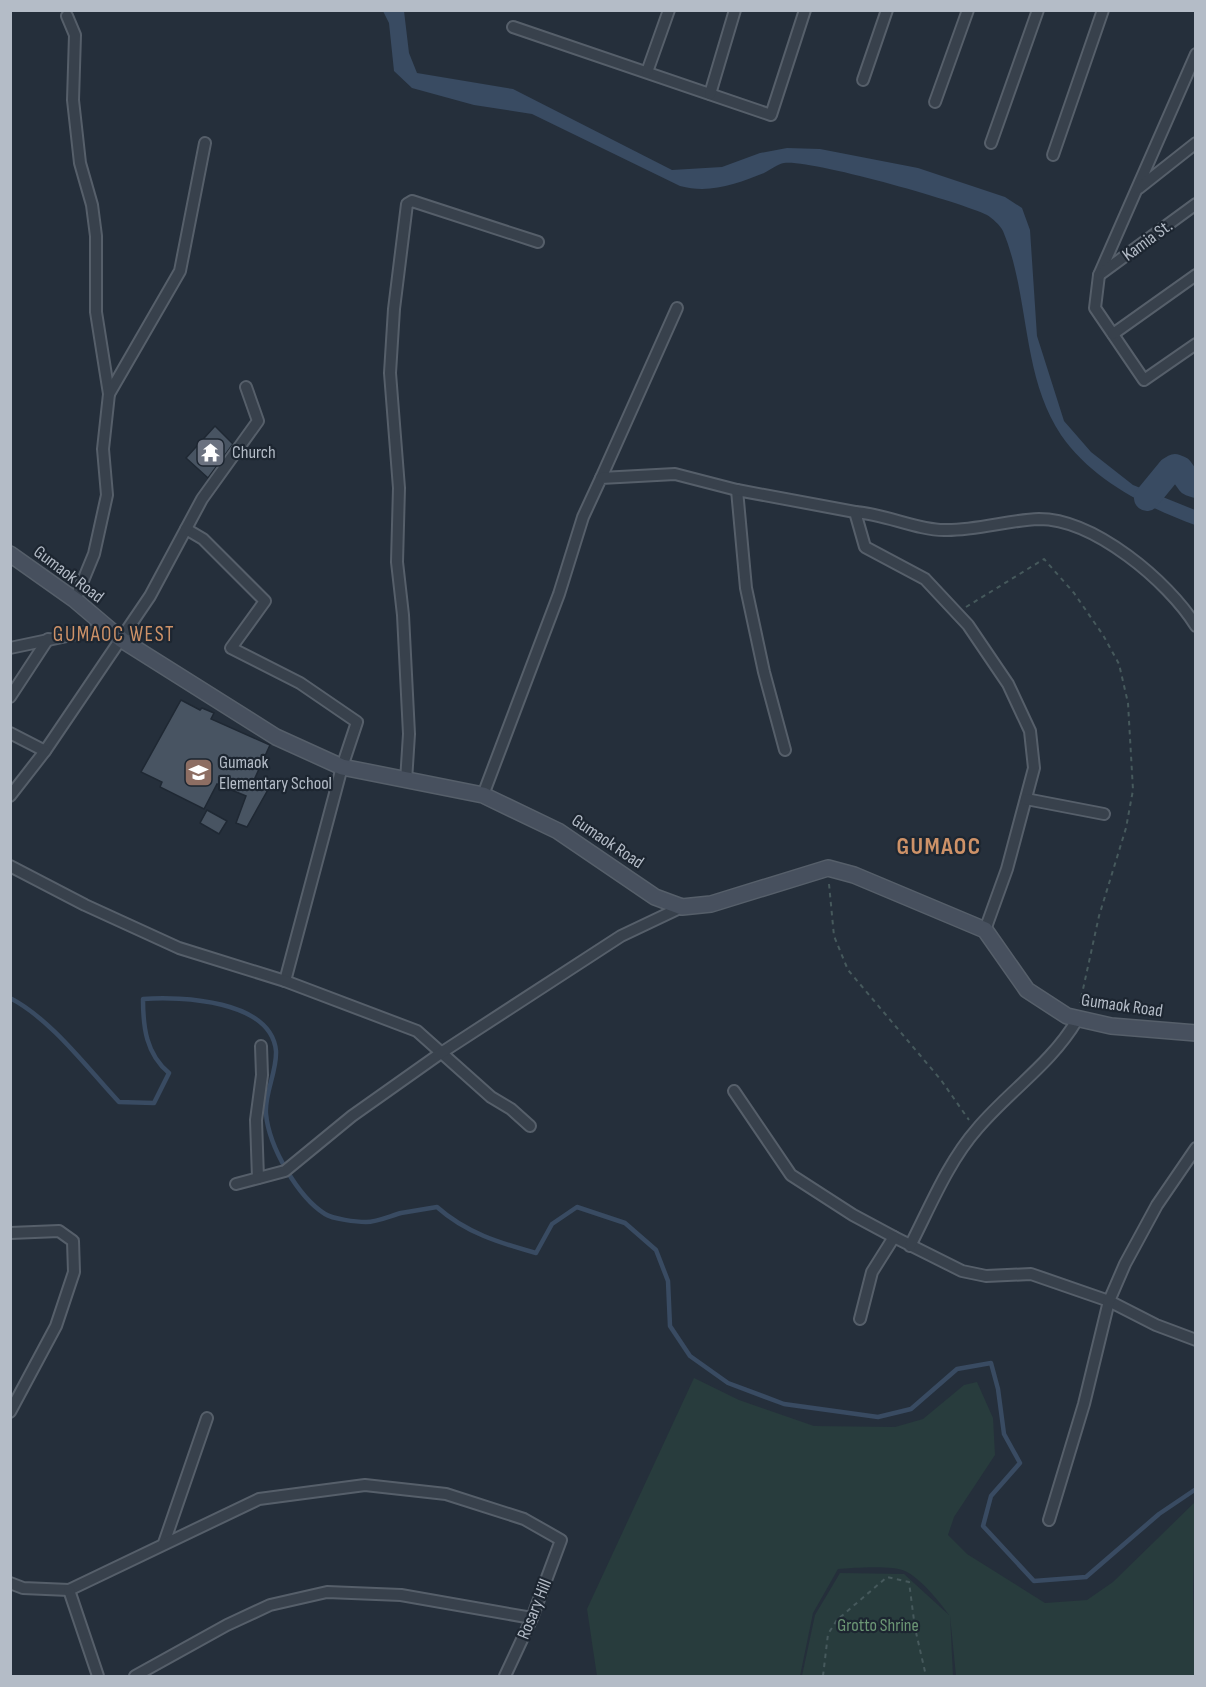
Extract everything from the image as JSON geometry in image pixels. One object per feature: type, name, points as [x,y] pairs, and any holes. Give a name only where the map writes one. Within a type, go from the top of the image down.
[{"type":"street","points":[[647,72],[669,10]]},
{"type":"street","points":[[710,94],[735,10]]},
{"type":"street","points":[[513,27],[771,115],[805,10]]},
{"type":"street","points":[[863,80],[887,10]]},
{"type":"street","points":[[935,102],[968,10]]},
{"type":"street","points":[[991,143],[1038,10]]},
{"type":"street","points":[[1053,155],[1103,10]]},
{"type":"street","points":[[67,16],[75,34],[73,100],[80,163],[92,205],[96,236],[96,312],[109,394],[103,449],[107,495],[94,554],[75,600]]},
{"type":"street","points":[[1196,54],[1099,275],[1095,308],[1144,380],[1196,344]]},
{"type":"street","points":[[1183,82],[1196,73]]},
{"type":"street","points":[[109,394],[180,272],[205,143]]},
{"type":"street","points":[[1136,190],[1196,143]]},
{"type":"street","points":[[406,781],[409,734],[403,615],[397,562],[399,488],[390,373],[394,309],[407,204],[412,201],[538,242]]},
{"type":"street","name":"Kamia St.","points":[[1099,275],[1196,204]]},
{"type":"street","points":[[1113,334],[1196,275]]},
{"type":"street","points":[[483,795],[559,594],[583,517],[677,308]]},
{"type":"street","points":[[10,796],[45,751],[122,640],[150,596],[202,499],[258,421],[246,387]]},
{"type":"street","points":[[601,478],[675,474],[736,490],[886,516],[943,530],[1037,519],[1076,526],[1127,555],[1173,595],[1196,626]]},
{"type":"street","points":[[736,490],[746,588],[764,672],[785,750]]},
{"type":"street","points":[[828,868],[854,875],[985,930],[1007,869],[1034,768],[1030,731],[1008,684],[968,625],[925,579],[881,558],[866,547],[855,512]]},
{"type":"street","points":[[186,529],[203,538],[265,602],[231,648],[300,683],[357,722],[342,767],[285,981]]},
{"type":"street","name":"Gumaok Road","points":[[10,554],[75,600],[105,628],[122,640],[276,737],[342,767],[483,795],[558,831],[656,897],[682,907],[711,904],[828,868]]},
{"type":"street","points":[[10,648],[105,628]]},
{"type":"street","points":[[10,697],[48,639]]},
{"type":"street","points":[[10,733],[45,751]]},
{"type":"street","points":[[1026,799],[1104,814]]},
{"type":"street","points":[[10,866],[86,905],[179,948],[285,981],[417,1031],[530,1126]]},
{"type":"street","points":[[236,1184],[285,1171],[352,1116],[441,1053],[621,936],[682,907]]},
{"type":"street","name":"Gumaok Road","points":[[985,930],[1027,990],[1077,1020],[1196,1033]]},
{"type":"street","points":[[910,1246],[955,1160],[976,1130],[1063,1043],[1077,1020]]},
{"type":"street","points":[[258,1178],[256,1120],[262,1075],[261,1046]]},
{"type":"street","points":[[734,1091],[791,1175],[853,1215],[910,1246],[962,1271],[986,1276],[1030,1274],[1109,1301],[1156,1325],[1196,1340]]},
{"type":"street","points":[[1049,1520],[1084,1404],[1109,1301],[1125,1264],[1157,1205],[1196,1148]]},
{"type":"street","points":[[10,1233],[59,1231],[73,1242],[74,1272],[56,1326],[10,1412]]},
{"type":"street","points":[[860,1319],[872,1272],[894,1237]]},
{"type":"street","points":[[10,1582],[23,1588],[69,1590],[164,1543],[207,1418]]},
{"type":"street","name":"Rosary Hill","points":[[164,1543],[259,1499],[364,1485],[446,1494],[524,1519],[561,1540],[532,1618],[505,1677]]},
{"type":"street","points":[[69,1590],[98,1677]]},
{"type":"street","points":[[135,1677],[227,1624],[259,1610],[327,1592],[400,1595],[532,1618]]},
{"type":"path","points":[[956,613],[1044,560],[1074,593],[1119,664],[1128,703],[1133,790],[1123,838],[1099,916],[1077,1020]]},
{"type":"path","points":[[828,868],[834,936],[848,970],[941,1080],[976,1130]]},
{"type":"path","points":[[823,1677],[828,1634],[837,1620],[887,1577],[909,1582],[915,1628],[927,1677]]},
{"type":"green space","name":"Grotto Shrine","points":[[694,1378],[739,1400],[814,1426],[895,1427],[923,1419],[964,1385],[977,1382],[993,1418],[995,1455],[954,1517],[948,1535],[967,1554],[1045,1603],[1087,1600],[1113,1582],[1195,1502],[1193,1591],[1195,1676],[956,1676],[950,1615],[953,1676],[802,1676],[815,1615],[840,1573],[904,1574],[949,1615],[911,1574],[899,1569],[872,1567],[838,1569],[813,1613],[800,1676],[597,1676],[587,1609]]},
{"type":"water","points":[[383,11],[404,11],[409,53],[417,73],[513,89],[672,170],[722,167],[760,153],[787,148],[820,149],[918,168],[1005,197],[1022,208],[1030,230],[1037,336],[1064,421],[1091,452],[1133,485],[1195,510],[1195,525],[1158,510],[1104,479],[1088,466],[1061,435],[1048,412],[1039,387],[1012,256],[1002,229],[987,215],[948,201],[853,174],[799,164],[784,163],[764,173],[723,187],[702,189],[680,186],[532,114],[474,105],[412,88],[394,71],[389,23]]},
{"type":"building","name":"Church","points":[[215,426],[233,444],[208,478],[186,458]]},
{"type":"building","name":"Gumaok Elementary School","points":[[181,700],[200,710],[202,708],[214,713],[211,719],[270,745],[254,780],[270,786],[247,827],[236,823],[246,796],[217,784],[204,809],[160,787],[162,782],[141,772]]},
{"type":"building","points":[[207,810],[227,821],[219,834],[200,823]]},
{"type":"waterway","points":[[1147,498],[1175,467],[1180,469],[1190,483],[1196,485]]},
{"type":"waterway","points":[[10,998],[40,1018],[54,1031],[119,1102],[154,1103],[169,1073],[155,1057],[147,1039],[143,999],[200,1001],[242,1011],[258,1021],[270,1034],[276,1051],[266,1114],[268,1127],[279,1156],[295,1184],[325,1214],[339,1219],[366,1222],[437,1207],[472,1230],[497,1241],[536,1253],[552,1224],[577,1207],[625,1223],[656,1250],[668,1281],[670,1326],[690,1356],[728,1383],[784,1404],[878,1417],[911,1409],[957,1369],[991,1363],[998,1389],[1004,1434],[1020,1463],[991,1496],[983,1526],[1034,1581],[1086,1577],[1159,1514],[1196,1489]]},
{"type":"place","name":"Church","points":[[211,452]]},
{"type":"place","name":"Gumaok Elementary School","points":[[198,772]]},
{"type":"district","name":"GUMAOC WEST","points":[[114,634]]},
{"type":"district","name":"GUMAOC","points":[[939,846]]}]
